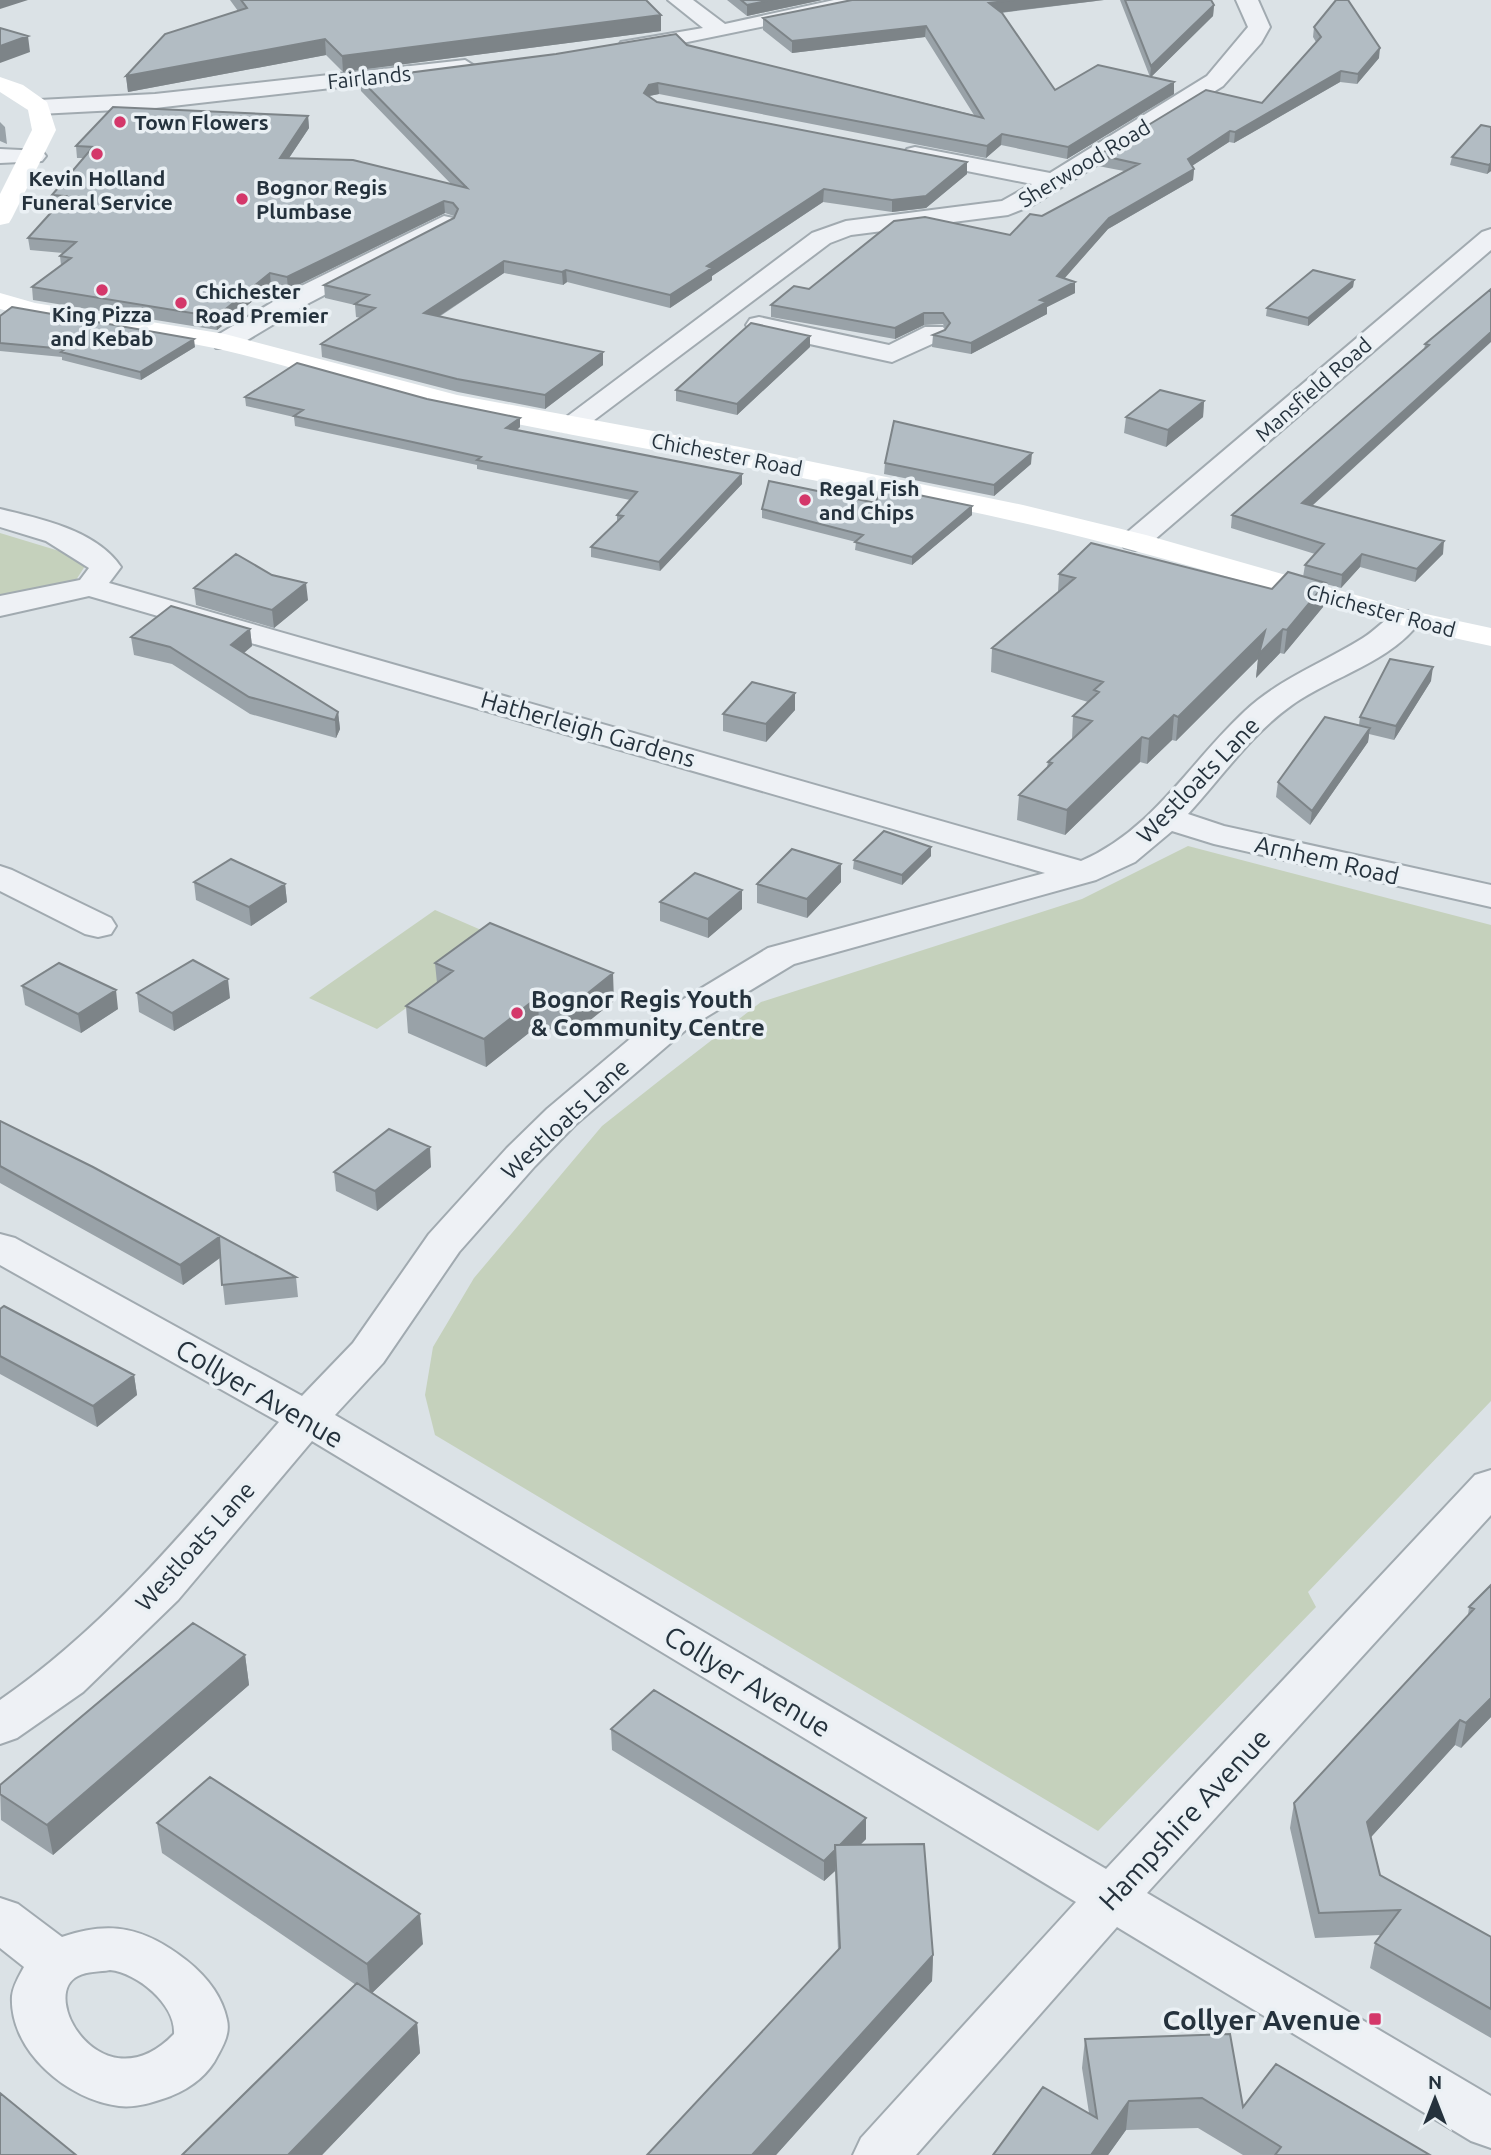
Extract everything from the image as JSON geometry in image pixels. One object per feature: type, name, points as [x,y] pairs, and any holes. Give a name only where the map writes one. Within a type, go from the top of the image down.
[{"type":"main road","points":[[0,84],[15,90],[39,107],[44,130],[34,156],[0,218]]},
{"type":"main road","name":"Chichester Road","points":[[0,301],[32,310],[225,342],[455,403],[910,489],[1135,541],[1406,619],[1491,637]]},
{"type":"street","points":[[679,0],[721,31]]},
{"type":"street","points":[[602,51],[721,31],[863,0]]},
{"type":"street","name":"Sherwood Road","points":[[571,424],[833,232],[1008,208],[1134,134],[1215,80],[1253,38],[1259,27],[1247,0]]},
{"type":"street","name":"Fairlands","points":[[39,107],[155,101],[485,65]]},
{"type":"street","points":[[892,149],[1054,181]]},
{"type":"street","points":[[0,156],[34,156]]},
{"type":"street","points":[[225,342],[300,298],[444,223]]},
{"type":"street","name":"Mansfield Road","points":[[1135,541],[1491,237]]},
{"type":"street","points":[[718,316],[891,354],[934,334]]},
{"type":"street","points":[[0,518],[32,525],[85,547],[106,567],[90,587]]},
{"type":"street","name":"Hatherleigh Gardens","points":[[0,607],[19,600],[90,587],[1084,873]]},
{"type":"street","name":"Westloats Lane","points":[[0,1725],[66,1679],[162,1588],[307,1418],[368,1353],[444,1243],[521,1157],[561,1117],[675,1020],[781,956],[1084,873],[1127,852],[1165,817],[1229,743],[1254,720],[1319,673],[1393,632],[1406,619]]},
{"type":"street","name":"Arnhem Road","points":[[1165,817],[1214,834],[1491,896]]},
{"type":"street","points":[[0,877],[98,926]]},
{"type":"street","name":"Collyer Avenue","points":[[0,1247],[307,1418],[1491,2124]]},
{"type":"street","name":"Hampshire Avenue","points":[[881,2155],[1111,1898],[1491,1486]]},
{"type":"street","points":[[0,1919],[56,1962]]},
{"type":"green space","points":[[0,533],[79,557],[85,566],[76,580],[0,596]]},
{"type":"green space","points":[[1188,846],[1491,925],[1491,1401],[1308,1592],[1316,1607],[1098,1831],[435,1435],[425,1395],[433,1347],[474,1278],[602,1126],[761,1002],[1082,899]]},
{"type":"green space","points":[[435,910],[502,939],[377,1029],[309,998]]},
{"type":"building","points":[[241,0],[646,0],[661,15],[342,56],[325,39],[126,76],[165,34],[247,8]]},
{"type":"building","points":[[741,0],[772,0],[747,5]]},
{"type":"building","points":[[852,0],[1014,0],[989,3],[1002,13],[1055,90],[1098,65],[1174,82],[1068,147],[1002,134],[987,146],[658,83],[649,85],[644,93],[657,102],[967,162],[926,196],[892,200],[824,189],[707,266],[712,268],[670,295],[566,270],[562,272],[504,261],[424,313],[603,352],[545,395],[457,379],[321,344],[375,308],[355,304],[369,295],[324,285],[454,218],[458,209],[453,203],[444,201],[287,277],[270,273],[216,317],[32,287],[71,258],[60,256],[76,242],[28,238],[66,196],[52,195],[93,147],[76,146],[113,107],[308,116],[280,158],[353,160],[467,188],[360,79],[556,54],[676,34],[687,45],[983,118],[926,26],[792,41],[763,18]]},
{"type":"building","points":[[1125,0],[1211,0],[1214,5],[1151,66]]},
{"type":"building","points":[[1336,0],[1348,0],[1380,48],[1358,74],[1341,71],[1235,132],[1230,131],[1188,159],[1194,169],[1109,218],[1057,276],[1075,282],[1040,300],[1047,302],[971,343],[933,335],[945,330],[950,323],[943,313],[924,313],[895,328],[771,305],[794,286],[809,289],[894,221],[925,217],[1010,235],[1030,214],[1042,216],[1139,164],[1099,155],[1206,90],[1262,103],[1321,37],[1314,27]]},
{"type":"building","points":[[0,28],[28,36],[0,46]]},
{"type":"building","points":[[1481,125],[1491,127],[1491,163],[1489,165],[1452,157]]},
{"type":"building","points":[[1313,270],[1354,280],[1308,318],[1267,308]]},
{"type":"building","points":[[1491,289],[1491,332],[1302,503],[1444,541],[1417,569],[1362,554],[1342,575],[1305,565],[1324,544],[1232,515],[1429,345],[1425,344]]},
{"type":"building","points":[[12,307],[194,339],[140,372],[61,352],[65,349],[0,343],[0,316]]},
{"type":"building","points":[[751,323],[810,336],[737,404],[676,390]]},
{"type":"building","points":[[297,363],[427,399],[520,418],[506,428],[742,474],[659,562],[591,547],[623,516],[617,515],[637,492],[477,460],[481,457],[294,416],[303,410],[245,397]]},
{"type":"building","points":[[1160,390],[1204,401],[1168,430],[1126,417]]},
{"type":"building","points":[[894,421],[1032,453],[994,485],[885,463]]},
{"type":"building","points":[[769,481],[876,503],[880,487],[972,506],[912,557],[855,542],[863,535],[762,509]]},
{"type":"building","points":[[1091,543],[1272,589],[1288,572],[1326,583],[1287,630],[1283,629],[1259,654],[1265,631],[1178,717],[1174,715],[1149,739],[1142,737],[1067,810],[1019,795],[1052,763],[1048,762],[1092,721],[1073,716],[1099,692],[1094,690],[1103,682],[992,648],[1075,578],[1059,574]]},
{"type":"building","points":[[236,554],[272,575],[306,583],[272,610],[194,588]]},
{"type":"building","points":[[171,606],[250,629],[231,645],[338,712],[335,720],[249,697],[170,647],[131,637]]},
{"type":"building","points":[[1390,659],[1433,667],[1396,726],[1360,717]]},
{"type":"building","points":[[752,682],[795,693],[766,724],[723,714]]},
{"type":"building","points":[[1325,717],[1370,728],[1312,811],[1278,782]]},
{"type":"building","points":[[884,831],[931,847],[902,875],[854,860]]},
{"type":"building","points":[[792,849],[841,864],[807,899],[757,884]]},
{"type":"building","points":[[231,859],[285,884],[249,907],[194,882]]},
{"type":"building","points":[[695,873],[742,890],[708,919],[660,902]]},
{"type":"building","points":[[490,923],[613,973],[568,1009],[538,997],[484,1039],[406,1006],[453,971],[435,963]]},
{"type":"building","points":[[193,960],[228,979],[172,1013],[137,993]]},
{"type":"building","points":[[59,963],[116,990],[78,1014],[22,986]]},
{"type":"building","points":[[0,1121],[93,1167],[296,1277],[222,1285],[219,1237],[180,1265],[0,1166]]},
{"type":"building","points":[[389,1129],[430,1147],[375,1191],[334,1172]]},
{"type":"building","points":[[4,1306],[134,1375],[93,1406],[0,1356],[0,1309]]},
{"type":"building","points":[[1491,1585],[1491,1698],[1466,1723],[1460,1720],[1367,1822],[1380,1875],[1491,1937],[1491,2009],[1375,1943],[1400,1910],[1319,1913],[1294,1803],[1474,1609],[1469,1607]]},
{"type":"building","points":[[193,1623],[245,1655],[47,1825],[0,1794],[0,1785]]},
{"type":"building","points":[[654,1690],[866,1818],[840,1845],[835,1845],[835,1850],[824,1861],[611,1729]]},
{"type":"building","points":[[210,1777],[420,1914],[367,1964],[157,1823]]},
{"type":"building","points":[[924,1844],[933,1955],[752,2155],[647,2155],[840,1948],[835,1845]]},
{"type":"building","points":[[357,1983],[417,2023],[288,2155],[182,2155]]},
{"type":"building","points":[[1230,2034],[1243,2107],[1276,2064],[1430,2155],[1275,2155],[1281,2147],[1202,2098],[1129,2101],[1091,2155],[993,2155],[1043,2087],[1097,2118],[1085,2039]]},
{"type":"building","points":[[0,2093],[76,2155],[0,2155]]},
{"type":"place","name":"Town Flowers","points":[[120,122]]},
{"type":"place","name":"Kevin Holland Funeral Service","points":[[97,154]]},
{"type":"place","name":"Bognor Regis Plumbase","points":[[242,199]]},
{"type":"place","name":"King Pizza and Kebab","points":[[102,290]]},
{"type":"place","name":"Chichester Road Premier","points":[[181,303]]},
{"type":"place","name":"Regal Fish and Chips","points":[[805,500]]},
{"type":"place","name":"Bognor Regis Youth & Community Centre","points":[[517,1013]]},
{"type":"place","name":"Collyer Avenue","points":[[1375,2019]]}]
